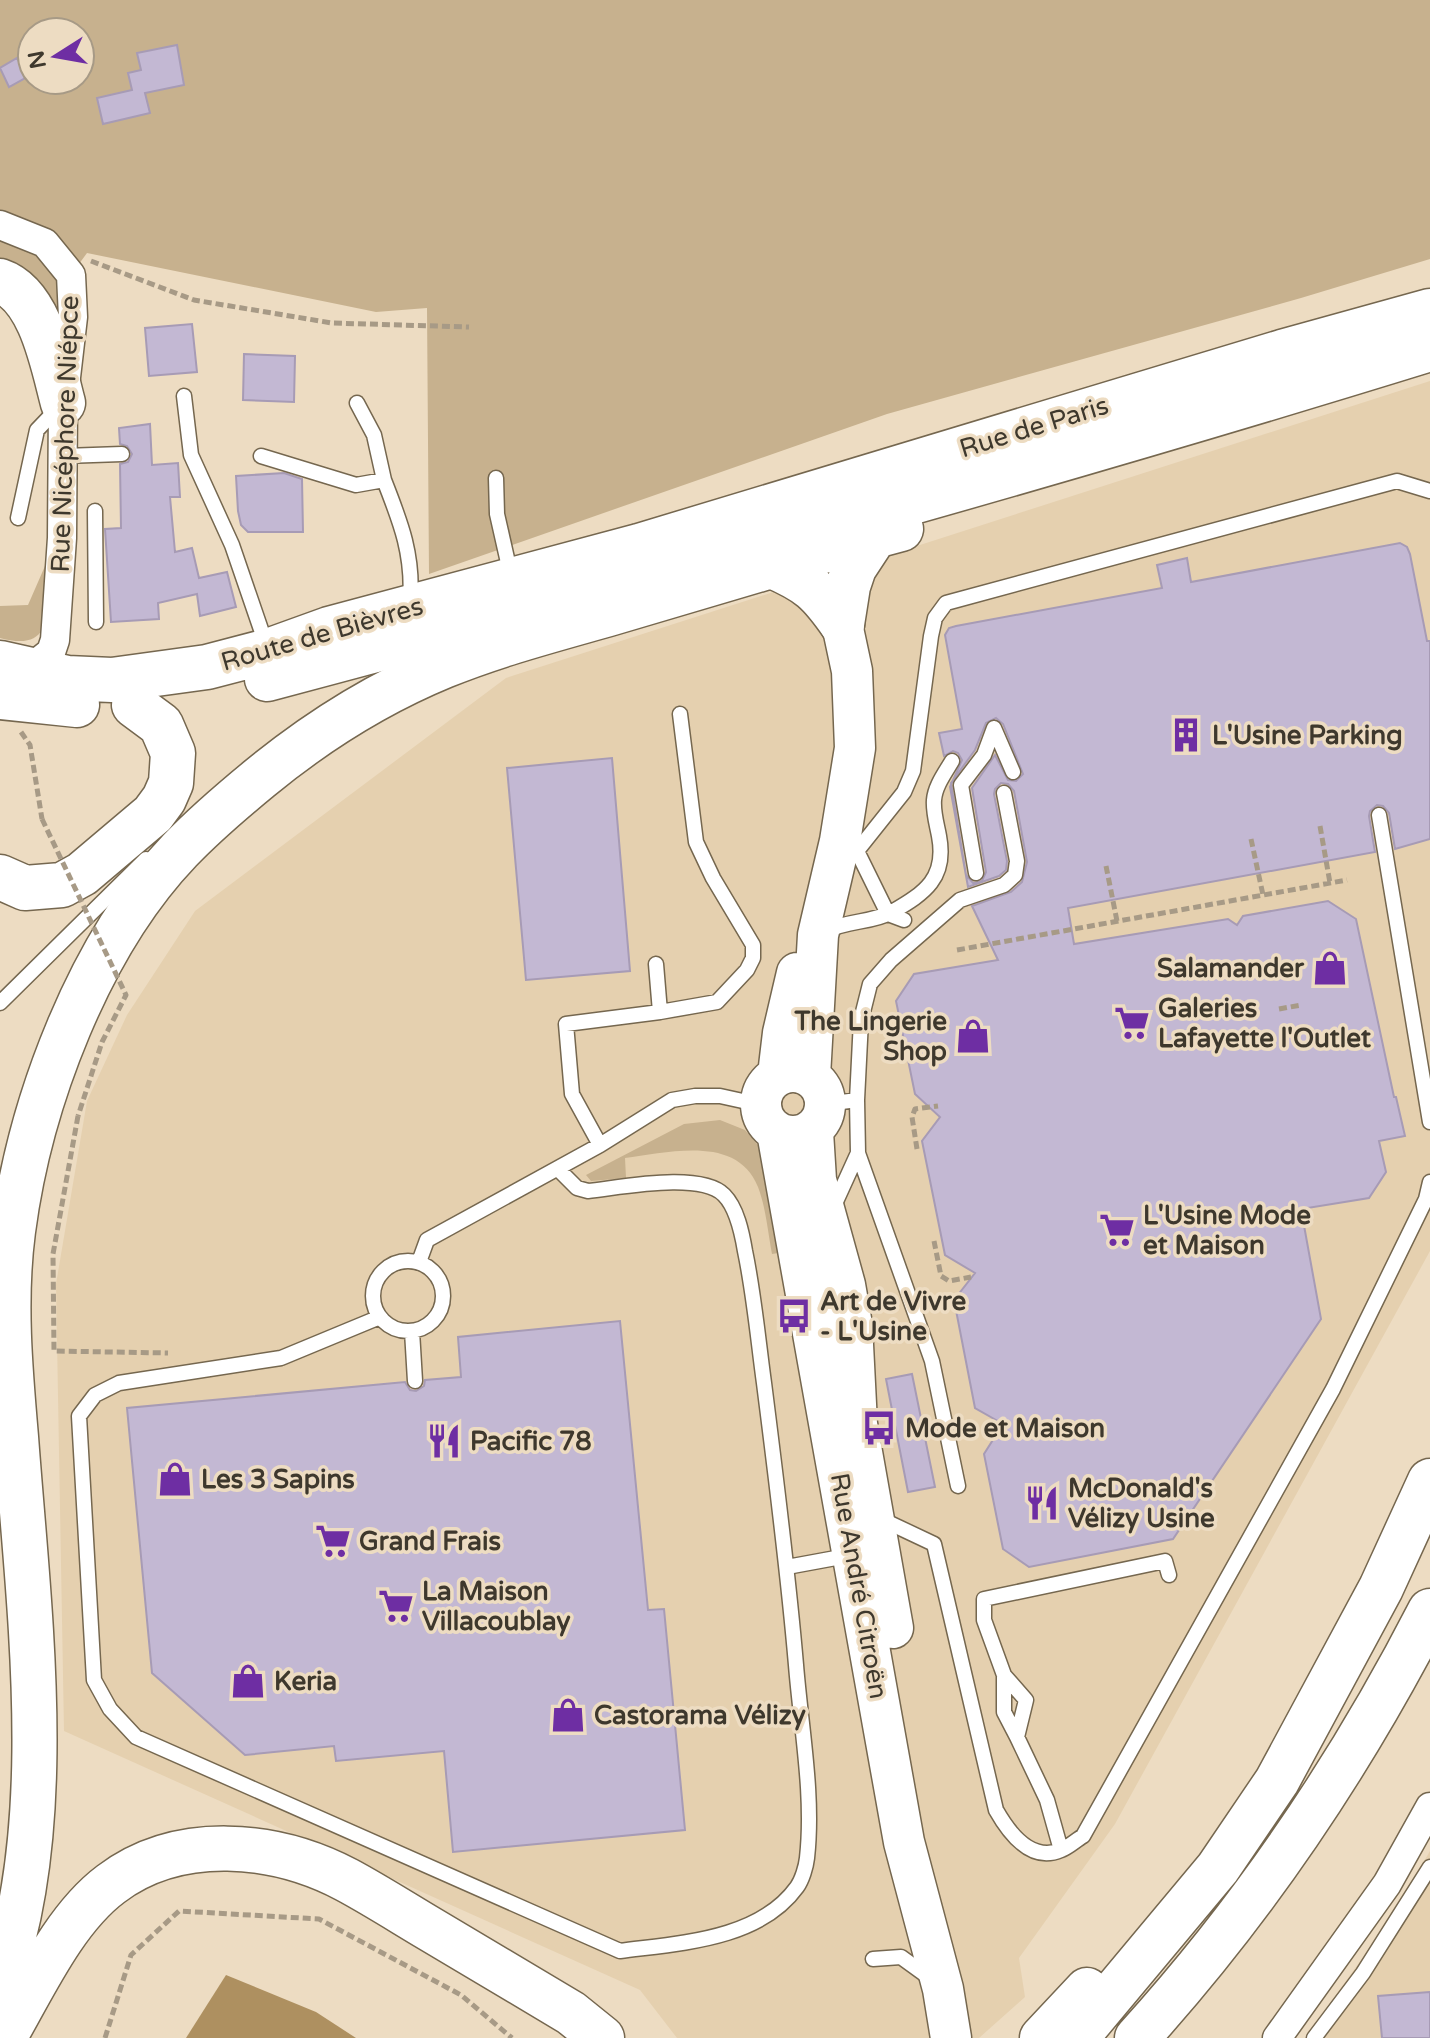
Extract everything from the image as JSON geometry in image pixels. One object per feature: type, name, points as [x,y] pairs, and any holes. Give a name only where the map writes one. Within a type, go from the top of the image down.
[{"type":"main road","points":[[0,281],[20,294],[29,306],[48,345],[63,403]]},
{"type":"main road","name":"Rue de Paris","points":[[636,564],[1282,352],[1430,311]]},
{"type":"main road","points":[[0,1982],[21,1901],[33,1778],[31,1643],[9,1317],[13,1233],[27,1155],[48,1080],[79,1005],[122,926],[177,853],[204,826],[297,748],[336,721],[391,690],[445,666],[514,641],[995,503],[1129,458],[1230,411],[1430,349]]},
{"type":"main road","name":"Rue de Paris","points":[[636,564],[1230,411]]},
{"type":"main road","points":[[842,624],[854,568],[875,536]]},
{"type":"main road","points":[[10,689],[76,705],[134,705],[226,690],[636,564]]},
{"type":"main road","name":"Route de Bièvres","points":[[10,689],[67,678],[112,680],[207,667],[268,651],[329,629],[512,580],[636,564]]},
{"type":"main road","points":[[772,566],[805,581],[824,598],[842,624]]},
{"type":"main road","points":[[0,877],[25,888],[62,885],[82,874],[153,814],[171,783],[173,753],[161,725],[134,705]]},
{"type":"main road","points":[[1076,2038],[1218,1868],[1277,1781],[1381,1588],[1430,1481]]},
{"type":"main road","points":[[1042,2038],[1076,2003],[1191,1866],[1381,1588]]},
{"type":"main road","points":[[1290,1848],[1395,1678],[1430,1611]]},
{"type":"main road","points":[[1137,2038],[1393,1724],[1430,1660]]},
{"type":"main road","points":[[4,2038],[64,1937],[86,1908],[110,1885],[155,1860],[184,1853],[247,1848],[302,1861],[346,1879],[571,2013],[602,2038]]},
{"type":"street","name":"Rue Nicéphore Niépce","points":[[0,225],[45,243],[71,275],[73,317],[63,403],[64,456],[79,539],[51,652],[10,689]]},
{"type":"street","points":[[803,1103],[818,935],[849,846],[855,748],[852,671],[842,624]]},
{"type":"street","name":"Rue André Citroën","points":[[803,1103],[816,1180],[845,1285],[852,1325],[859,1508],[852,1555],[904,1842],[943,1989],[961,2033]]},
{"type":"street","name":"Rue André Citroën","points":[[803,1103],[859,1508],[961,2033]]},
{"type":"street","points":[[1277,2038],[1387,1884],[1430,1807]]},
{"type":"lane","points":[[184,396],[191,455],[232,545],[268,651]]},
{"type":"lane","points":[[18,518],[37,430],[63,403]]},
{"type":"lane","points":[[357,403],[374,435],[384,480],[404,530],[411,585],[409,608]]},
{"type":"lane","points":[[64,456],[122,454]]},
{"type":"lane","points":[[261,456],[356,485],[384,480]]},
{"type":"lane","points":[[496,478],[497,514],[512,580]]},
{"type":"lane","points":[[904,920],[888,914],[849,846],[904,792],[913,771],[931,636],[935,618],[946,603],[1397,481],[1430,491]]},
{"type":"lane","points":[[95,511],[79,539],[96,622]]},
{"type":"lane","points":[[600,1145],[572,1094],[566,1024],[717,1002],[747,970],[753,958],[753,945],[713,878],[696,842],[680,714]]},
{"type":"lane","points":[[976,873],[961,785],[984,755],[994,728],[1013,772]]},
{"type":"lane","points":[[818,935],[838,925],[888,914],[918,894],[938,874],[942,849],[934,797],[952,761]]},
{"type":"lane","points":[[803,1103],[861,1020],[870,984],[891,960],[960,900],[1004,885],[1015,875],[1017,861],[1004,793]]},
{"type":"lane","points":[[1379,815],[1430,1122]]},
{"type":"lane","points":[[0,1003],[157,848],[204,826]]},
{"type":"lane","points":[[656,964],[660,1012]]},
{"type":"lane","points":[[419,1262],[427,1240],[600,1145],[672,1100],[720,1096],[803,1103],[858,1153],[932,1361],[958,1486]]},
{"type":"lane","points":[[826,1222],[858,1153]]},
{"type":"lane","points":[[380,1317],[281,1358],[119,1383],[95,1395],[79,1416],[94,1680],[110,1709],[136,1737],[620,1951],[725,1933],[757,1921],[780,1906],[799,1885],[807,1861],[808,1808],[787,1567],[754,1310],[737,1217],[723,1194],[707,1186],[685,1182],[588,1191],[577,1188],[558,1169]]},
{"type":"lane","points":[[859,1508],[934,1544],[996,1810],[1008,1832],[1026,1847],[1046,1853],[1061,1850],[1083,1836],[1333,1389],[1426,1199],[1430,1182]]},
{"type":"lane","points":[[399,1262],[419,1262],[430,1268],[437,1277],[443,1299],[433,1321],[412,1331],[400,1330],[380,1317],[373,1299],[373,1289],[382,1271],[399,1262]]},
{"type":"lane","points":[[412,1331],[415,1381]]},
{"type":"lane","points":[[787,1567],[852,1555]]},
{"type":"lane","points":[[1061,1850],[1047,1800],[1004,1712],[1004,1675],[984,1620],[984,1599],[1165,1561],[1169,1575]]},
{"type":"lane","points":[[1004,1675],[1026,1700],[1017,1737]]},
{"type":"lane","points":[[1314,2038],[1363,1973],[1430,1868]]},
{"type":"lane","points":[[873,1959],[901,1957],[943,1989]]},
{"type":"path","points":[[87,259],[194,300],[332,323],[469,327]]},
{"type":"path","points":[[10,689],[30,745],[42,819],[126,995],[102,1042],[78,1116],[53,1254],[54,1351],[180,1353]]},
{"type":"path","points":[[1320,826],[1330,883]]},
{"type":"path","points":[[1251,839],[1263,895]]},
{"type":"path","points":[[1106,866],[1117,921]]},
{"type":"path","points":[[957,950],[1347,880]]},
{"type":"path","points":[[1270,972],[1293,968]]},
{"type":"path","points":[[1279,1009],[1301,1005]]},
{"type":"path","points":[[917,1149],[912,1117],[915,1109],[938,1106]]},
{"type":"path","points":[[934,1241],[941,1276],[949,1281],[971,1277]]},
{"type":"path","points":[[105,2038],[131,1955],[179,1911],[319,1919],[461,1995],[512,2038]]},
{"type":"shaded area","points":[[0,0],[1430,0],[1430,259],[887,414],[429,574],[427,308],[376,312],[87,253],[65,283],[60,355],[0,269]]},
{"type":"shaded area","points":[[1430,381],[1430,1251],[1115,1824],[1019,1958],[1025,1997],[979,2038],[677,2038],[640,1990],[64,1731],[56,1284],[87,1101],[127,1015],[195,911],[506,678]]},
{"type":"shaded area","points":[[45,566],[47,610],[40,633],[32,639],[19,641],[0,638],[0,606],[28,605]]},
{"type":"shaded area","points":[[720,1120],[745,1130],[763,1151],[785,1252],[772,1254],[758,1187],[748,1170],[734,1159],[700,1151],[661,1153],[625,1158],[626,1178],[591,1181],[586,1175],[684,1124]]},
{"type":"shaded area","points":[[1430,1851],[1430,2038],[1305,2038],[1389,1921]]},
{"type":"shaded area","points":[[226,1975],[316,2012],[356,2038],[186,2038]]},
{"type":"building","points":[[177,45],[184,85],[145,93],[150,113],[103,124],[97,98],[132,90],[128,73],[141,70],[137,53]]},
{"type":"building","points":[[16,59],[16,83],[9,87],[0,68]]},
{"type":"building","points":[[192,324],[197,372],[149,376],[145,328]]},
{"type":"building","points":[[244,354],[295,356],[294,402],[243,400]]},
{"type":"building","points":[[150,424],[152,465],[178,463],[180,497],[170,497],[175,552],[192,548],[199,578],[227,572],[236,607],[200,616],[197,594],[158,603],[159,619],[111,622],[105,529],[121,528],[120,464],[128,462],[132,454],[127,446],[120,444],[119,428]]},
{"type":"building","points":[[284,473],[302,479],[303,532],[248,532],[241,525],[238,511],[236,476]]},
{"type":"building","name":"L'Usine Mode et Maison","points":[[1400,543],[1407,547],[1427,641],[1430,641],[1430,839],[1395,849],[1389,813],[1383,806],[1377,805],[1369,816],[1375,852],[1068,908],[1074,944],[1228,919],[1237,925],[1243,916],[1328,901],[1356,919],[1405,1136],[1379,1141],[1386,1172],[1369,1198],[1301,1209],[1321,1319],[1173,1539],[1029,1567],[1003,1549],[984,1454],[1003,1424],[975,1408],[954,1300],[975,1273],[945,1255],[922,1141],[940,1117],[915,1094],[896,1001],[914,974],[998,960],[972,906],[1011,892],[1022,882],[1027,862],[1014,791],[1008,784],[1001,783],[994,794],[1006,870],[999,876],[968,887],[950,787],[951,784],[966,875],[973,883],[982,881],[986,872],[972,788],[995,755],[1008,780],[1016,781],[1023,774],[1003,724],[996,718],[986,723],[975,750],[953,780],[962,760],[953,751],[944,756],[939,733],[962,729],[945,635],[949,628],[956,626],[1162,588],[1157,565],[1187,558],[1191,582]]},
{"type":"building","points":[[612,758],[630,971],[526,980],[507,768]]},
{"type":"building","name":"La Maison Villacoublay","points":[[620,1321],[648,1610],[664,1609],[685,1830],[453,1852],[444,1751],[336,1761],[334,1746],[245,1755],[152,1673],[127,1408],[405,1382],[410,1390],[416,1391],[424,1386],[425,1380],[461,1377],[458,1337]]},
{"type":"building","points":[[912,1374],[935,1487],[908,1492],[886,1379]]},
{"type":"building","points":[[1430,1992],[1430,2038],[1382,2038],[1378,1996]]},
{"type":"place","name":"L'Usine Parking","points":[[1186,735]]},
{"type":"place","name":"Salamander","points":[[1330,968]]},
{"type":"place","name":"Galeries Lafayette l'Outlet","points":[[1132,1023]]},
{"type":"place","name":"The Lingerie Shop","points":[[973,1036]]},
{"type":"place","name":"L'Usine Mode et Maison","points":[[1117,1230]]},
{"type":"place","name":"Art de Vivre - L'Usine","points":[[794,1316]]},
{"type":"place","name":"Mode et Maison","points":[[879,1428]]},
{"type":"place","name":"Pacific 78","points":[[444,1441]]},
{"type":"place","name":"Les 3 Sapins","points":[[175,1479]]},
{"type":"place","name":"McDonald's Vélizy Usine","points":[[1042,1503]]},
{"type":"place","name":"Grand Frais","points":[[333,1541]]},
{"type":"place","name":"La Maison Villacoublay","points":[[396,1606]]},
{"type":"place","name":"Keria","points":[[248,1681]]},
{"type":"place","name":"Castorama Vélizy","points":[[568,1715]]}]
